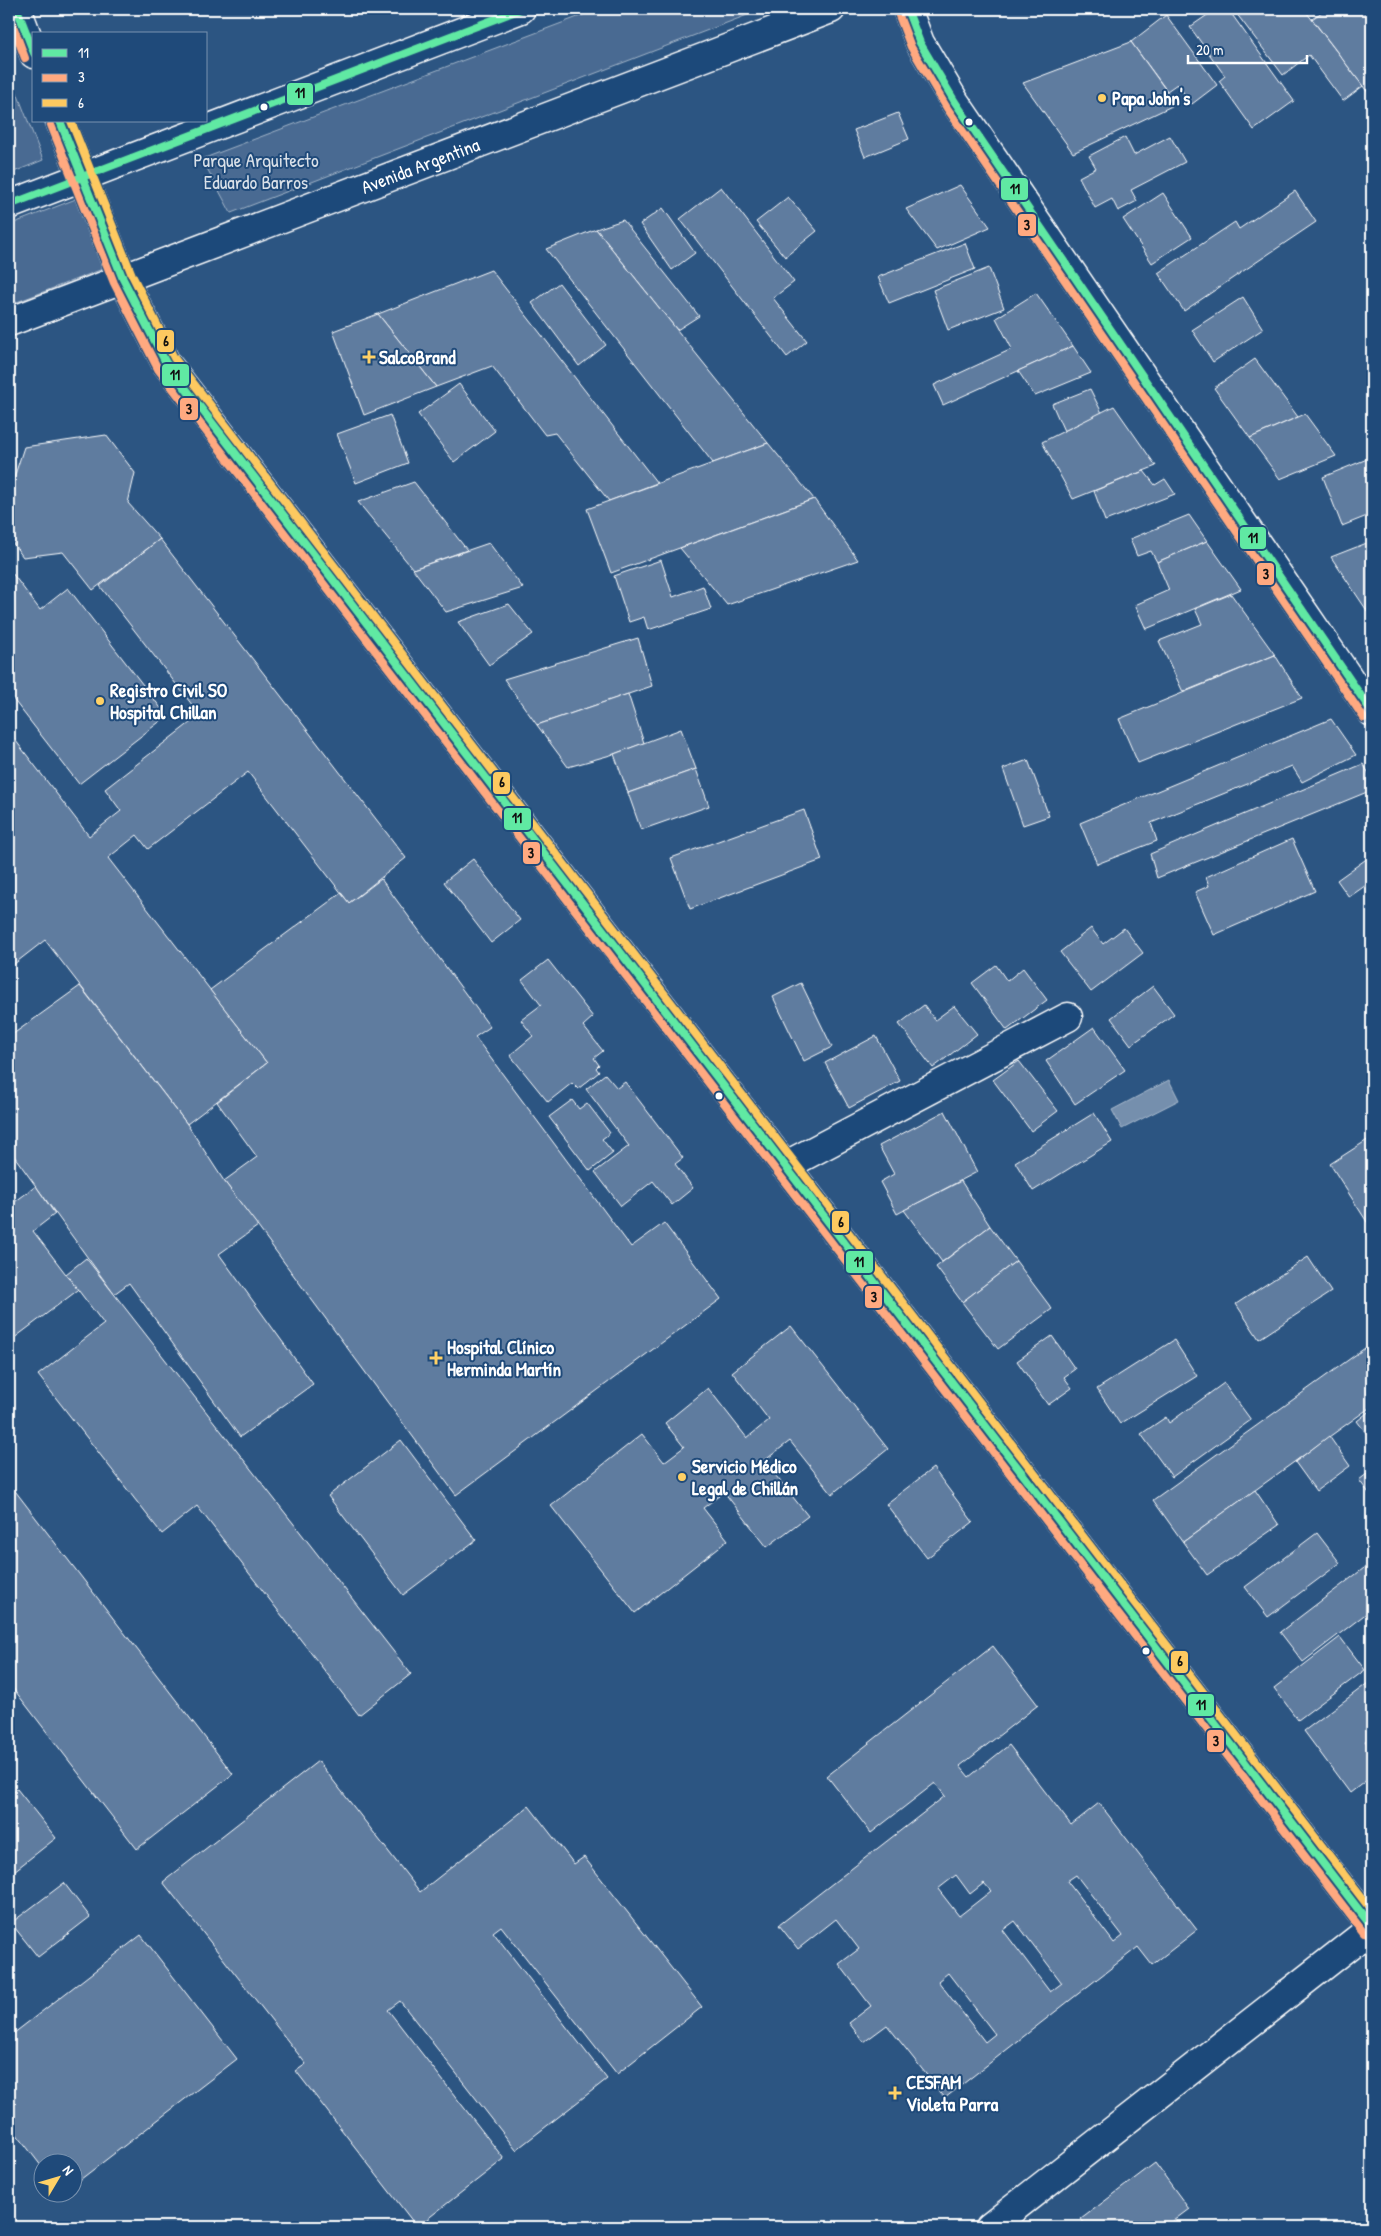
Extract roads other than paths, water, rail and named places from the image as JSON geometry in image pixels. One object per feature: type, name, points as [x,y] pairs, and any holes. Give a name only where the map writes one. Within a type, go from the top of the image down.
[{"type":"main road","points":[[17,9],[32,49]]},
{"type":"main road","points":[[9,205],[522,9]]},
{"type":"main road","name":"Avenida Argentina","points":[[9,322],[831,9]]},
{"type":"main road","points":[[907,9],[920,43],[955,102],[1372,712]]},
{"type":"main road","points":[[60,122],[80,177],[123,279],[166,362],[1372,1928],[990,2227]]},
{"type":"main road","points":[[785,1166],[1068,1017]]},
{"type":"place","name":"Papa John's","points":[[1102,98]]},
{"type":"place","name":"SalcoBrand","points":[[369,357]]},
{"type":"place","name":"Registro Civil SO Hospital Chillan","points":[[100,701]]},
{"type":"place","name":"Hospital Clínico Herminda Martín","points":[[436,1358]]},
{"type":"place","name":"Servicio Médico Legal de Chillán","points":[[682,1477]]},
{"type":"place","name":"CESFAM Violeta Parra","points":[[895,2093]]},
{"type":"park label","name":"Parque Arquitecto Eduardo Barros","points":[[256,171]]}]
